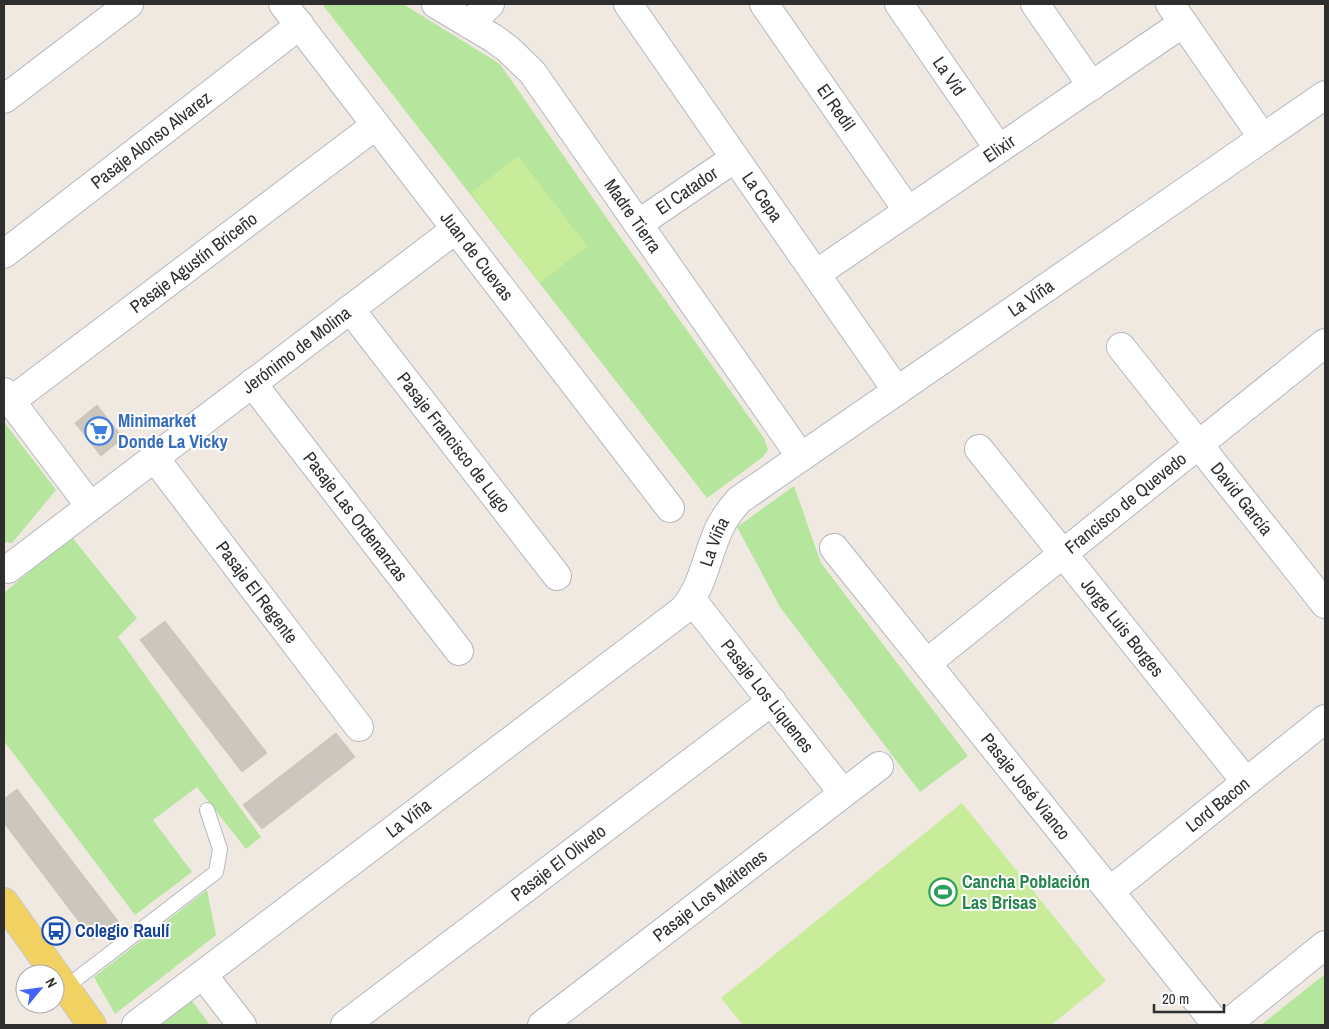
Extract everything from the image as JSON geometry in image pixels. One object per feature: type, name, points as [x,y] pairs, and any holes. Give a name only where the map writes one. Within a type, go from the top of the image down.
[{"type":"main road","points":[[4,902],[92,1025]]},
{"type":"street","points":[[4,99],[129,4]]},
{"type":"street","name":"Juan de Cuevas","points":[[283,4],[670,508]]},
{"type":"street","name":"Madre Tierra","points":[[436,4],[508,49],[532,72],[801,457]]},
{"type":"street","points":[[469,24],[490,4]]},
{"type":"street","name":"La Cepa","points":[[628,4],[897,391]]},
{"type":"street","name":"El Redil","points":[[764,4],[908,211]]},
{"type":"street","name":"La Vid","points":[[899,4],[999,149]]},
{"type":"street","points":[[1035,4],[1092,86]]},
{"type":"street","points":[[1177,13],[1262,138]]},
{"type":"street","name":"Elixir","points":[[816,274],[1092,86],[1177,13]]},
{"type":"street","name":"Pasaje Alonso Alvarez","points":[[4,254],[300,25]]},
{"type":"street","name":"La Viña","points":[[136,1025],[672,619],[692,600],[702,579],[718,530],[731,509],[749,493],[1325,94]]},
{"type":"street","name":"Pasaje Agustín Briceño","points":[[7,397],[376,125]]},
{"type":"street","name":"El Catador","points":[[638,224],[735,158]]},
{"type":"street","name":"Jerónimo de Molina","points":[[8,569],[456,229]]},
{"type":"street","name":"Pasaje Francisco de Lugo","points":[[350,309],[557,576]]},
{"type":"street","name":"Francisco de Quevedo","points":[[927,663],[1325,343]]},
{"type":"street","name":"David García","points":[[1121,347],[1325,604]]},
{"type":"street","name":"Pasaje Las Ordenanzas","points":[[252,383],[459,651]]},
{"type":"street","points":[[7,397],[90,506]]},
{"type":"street","name":"Jorge Luis Borges","points":[[979,449],[1246,782]]},
{"type":"street","name":"Pasaje El Regente","points":[[154,457],[359,727]]},
{"type":"street","name":"Pasaje José Vianco","points":[[834,548],[1217,1025]]},
{"type":"street","name":"Pasaje Los Liquenes","points":[[692,600],[843,793]]},
{"type":"street","name":"Pasaje El Oliveto","points":[[345,1025],[772,701]]},
{"type":"street","name":"Lord Bacon","points":[[1110,891],[1325,719]]},
{"type":"street","name":"Pasaje Los Maitenes","points":[[542,1025],[879,766]]},
{"type":"street","points":[[1226,1025],[1325,945]]},
{"type":"street","points":[[203,975],[242,1025]]},
{"type":"lane","points":[[66,987],[216,872],[220,849],[207,810]]},
{"type":"green space","points":[[322,4],[403,4],[500,64],[608,220],[764,438],[768,450],[763,457],[707,498]]},
{"type":"green space","points":[[518,156],[587,246],[540,283],[471,193]]},
{"type":"green space","points":[[4,422],[56,490],[12,543],[4,542]]},
{"type":"green space","points":[[794,486],[821,563],[968,756],[920,792],[780,607],[737,527]]},
{"type":"green space","points":[[71,536],[137,618],[118,637],[261,837],[246,849],[197,787],[153,820],[192,872],[135,915],[4,741],[4,593]]},
{"type":"green space","name":"Cancha Población Las Brisas","points":[[962,803],[1106,981],[1051,1025],[743,1025],[721,998]]},
{"type":"green space","points":[[207,890],[216,935],[115,1014],[94,977]]},
{"type":"green space","points":[[1325,974],[1325,1025],[1261,1025]]},
{"type":"green space","points":[[192,1001],[210,1025],[161,1025]]},
{"type":"building","name":"Minimarket Donde La Vicky","points":[[97,405],[123,438],[101,456],[75,423]]},
{"type":"building","points":[[165,621],[267,753],[242,772],[140,640]]},
{"type":"building","points":[[336,733],[355,757],[262,829],[243,805]]},
{"type":"building","points":[[17,789],[118,921],[93,940],[4,823],[4,799]]},
{"type":"place","name":"Minimarket Donde La Vicky","points":[[99,431]]},
{"type":"place","name":"Cancha Población Las Brisas","points":[[943,892]]},
{"type":"place","name":"Colegio Raulí","points":[[56,931]]}]
